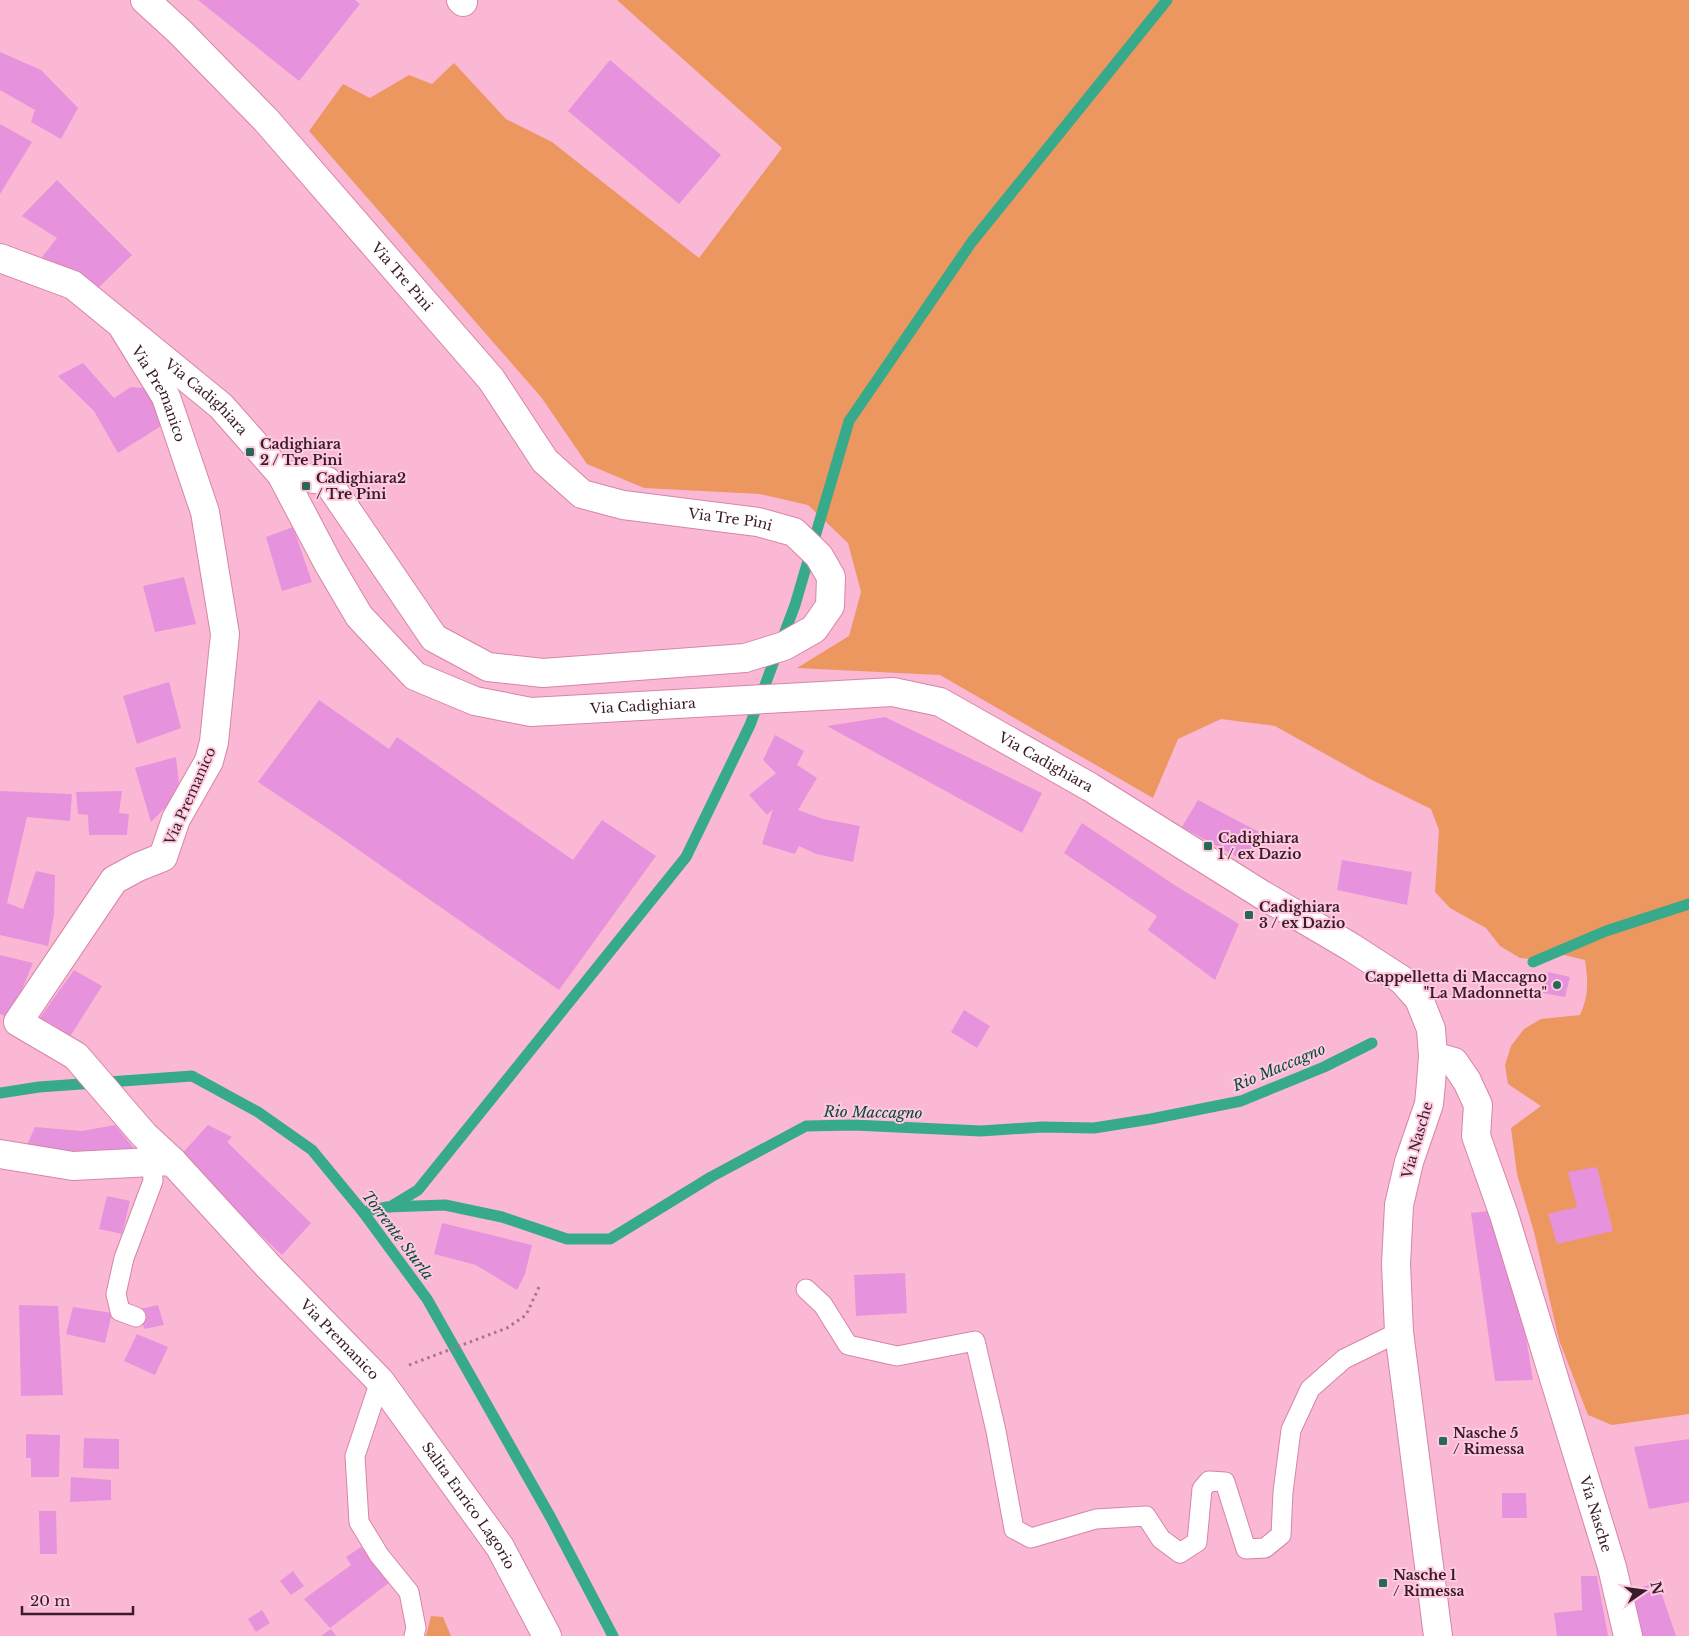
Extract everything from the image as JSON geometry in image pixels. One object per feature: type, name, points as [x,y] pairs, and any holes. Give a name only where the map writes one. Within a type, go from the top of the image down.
[{"type":"street","name":"Via Tre Pini","points":[[145,0],[180,32],[266,120],[485,372],[545,461],[582,494],[624,505],[758,522],[794,532],[819,556],[832,577],[830,606],[814,629],[784,646],[745,658],[543,673],[488,667],[434,638],[327,481],[281,474]]},
{"type":"street","name":"Via Cadighiara","points":[[0,258],[73,285],[120,321],[221,406],[281,474],[328,565],[359,616],[415,676],[475,701],[531,712],[893,692],[940,702],[1090,787],[1402,980],[1419,999],[1431,1029],[1432,1056]]},
{"type":"street","name":"Via Premanico","points":[[120,321],[166,397],[205,512],[226,634],[214,742],[208,762],[176,819],[163,857],[138,867],[114,880],[18,1022],[76,1056],[144,1135],[162,1162],[269,1267],[380,1382]]},
{"type":"street","name":"Via Nasche","points":[[1438,1636],[1399,1332],[1396,1264],[1399,1205],[1409,1162],[1429,1104],[1432,1056],[1454,1062],[1467,1081],[1478,1105],[1476,1136],[1504,1215],[1609,1558],[1628,1636]]},
{"type":"street","points":[[0,1154],[73,1166],[162,1162]]},
{"type":"street","name":"Salita Enrico Lagorio","points":[[380,1382],[500,1547],[547,1636]]},
{"type":"lane","points":[[136,1317],[120,1311],[116,1294],[124,1258],[162,1162]]},
{"type":"lane","points":[[806,1289],[823,1305],[848,1345],[897,1356],[975,1341],[996,1431],[1014,1529],[1031,1538],[1096,1519],[1146,1516],[1161,1539],[1180,1553],[1197,1542],[1202,1489],[1209,1481],[1225,1482],[1246,1549],[1265,1548],[1281,1535],[1283,1492],[1291,1430],[1310,1389],[1344,1359],[1399,1332]]},
{"type":"lane","name":"Via Premanico","points":[[380,1382],[355,1456],[359,1522],[378,1555],[409,1592],[416,1628],[414,1636]]},
{"type":"path","points":[[409,1365],[507,1328],[526,1314],[540,1284]]},
{"type":"shaded area","points":[[617,0],[1689,0],[1689,1414],[1612,1425],[1588,1415],[1559,1340],[1534,1232],[1517,1174],[1511,1128],[1541,1106],[1508,1084],[1505,1065],[1511,1046],[1524,1029],[1541,1019],[1580,1015],[1587,988],[1585,960],[1564,955],[1541,960],[1520,958],[1500,946],[1486,928],[1450,908],[1435,892],[1439,830],[1431,809],[1370,779],[1275,726],[1221,719],[1178,739],[1153,798],[940,675],[797,668],[849,636],[861,592],[848,543],[808,505],[760,494],[644,488],[587,464],[541,397],[309,131],[343,84],[370,98],[409,75],[432,84],[454,63],[506,119],[552,142],[699,258],[782,148]]},
{"type":"shaded area","points":[[431,1616],[443,1617],[451,1636],[426,1636]]},
{"type":"building","points":[[198,0],[355,0],[360,4],[299,81]]},
{"type":"building","points":[[0,52],[41,70],[78,108],[61,139],[31,122],[35,110],[0,90]]},
{"type":"building","points":[[610,60],[721,155],[679,204],[568,111]]},
{"type":"building","points":[[0,124],[32,142],[0,194]]},
{"type":"building","points":[[57,180],[132,255],[93,293],[39,261],[57,238],[22,216]]},
{"type":"building","points":[[83,363],[114,398],[131,387],[154,389],[161,426],[118,453],[94,411],[58,376]]},
{"type":"building","points":[[293,527],[312,582],[282,591],[266,537]]},
{"type":"building","points":[[184,577],[196,624],[155,632],[143,586]]},
{"type":"building","points":[[169,682],[181,728],[137,744],[123,696]]},
{"type":"building","points":[[319,700],[389,749],[397,737],[573,860],[602,820],[656,856],[559,990],[258,782]]},
{"type":"building","points":[[885,717],[1042,793],[1022,833],[827,726]]},
{"type":"building","points":[[775,735],[804,751],[797,765],[817,778],[798,810],[823,819],[860,826],[853,862],[816,854],[799,846],[795,854],[762,844],[773,809],[767,815],[749,795],[776,773],[763,760]]},
{"type":"building","points":[[176,757],[180,793],[151,822],[135,768]]},
{"type":"building","points":[[0,791],[72,794],[70,821],[27,817],[7,903],[23,909],[36,871],[55,875],[54,915],[48,946],[0,935]]},
{"type":"building","points":[[122,791],[119,813],[129,814],[127,835],[89,835],[88,815],[78,814],[76,792]]},
{"type":"building","points":[[1198,800],[1259,832],[1244,861],[1182,827]]},
{"type":"building","points":[[1082,823],[1176,886],[1239,924],[1215,980],[1148,930],[1157,916],[1064,853]]},
{"type":"building","points":[[1342,860],[1412,872],[1407,905],[1337,890]]},
{"type":"building","points":[[0,955],[33,963],[10,1018],[0,1014]]},
{"type":"building","points":[[74,970],[102,986],[64,1046],[34,1026]]},
{"type":"building","name":"Cappelletta di Maccagno \"La Madonnetta\"","points":[[1548,972],[1570,977],[1565,997],[1543,993]]},
{"type":"building","points":[[964,1010],[990,1026],[977,1048],[951,1032]]},
{"type":"building","points":[[115,1125],[140,1156],[79,1158],[27,1145],[35,1127],[82,1131]]},
{"type":"building","points":[[208,1125],[232,1137],[227,1142],[311,1223],[282,1255],[178,1158]]},
{"type":"building","points":[[1597,1167],[1613,1231],[1557,1244],[1548,1214],[1577,1207],[1568,1172]]},
{"type":"building","points":[[107,1196],[130,1201],[122,1234],[99,1229]]},
{"type":"building","points":[[1489,1211],[1518,1289],[1533,1380],[1495,1381],[1471,1213]]},
{"type":"building","points":[[442,1223],[532,1245],[525,1274],[517,1290],[476,1265],[434,1254]]},
{"type":"building","points":[[905,1273],[907,1313],[856,1316],[854,1275]]},
{"type":"building","points":[[19,1305],[58,1306],[63,1395],[21,1396]]},
{"type":"building","points":[[158,1305],[164,1325],[144,1329],[140,1309]]},
{"type":"building","points":[[73,1307],[112,1313],[105,1343],[66,1334]]},
{"type":"building","points":[[137,1334],[168,1347],[155,1375],[124,1361]]},
{"type":"building","points":[[26,1434],[60,1435],[59,1477],[31,1477],[31,1458],[26,1458]]},
{"type":"building","points":[[84,1438],[119,1439],[119,1469],[83,1468]]},
{"type":"building","points":[[1689,1439],[1689,1502],[1649,1509],[1634,1447]]},
{"type":"building","points":[[71,1477],[111,1480],[111,1500],[70,1502]]},
{"type":"building","points":[[1502,1493],[1526,1493],[1527,1518],[1502,1518]]},
{"type":"building","points":[[39,1511],[56,1511],[57,1554],[40,1554]]},
{"type":"building","points":[[361,1547],[390,1582],[330,1628],[304,1599],[351,1565],[346,1557]]},
{"type":"building","points":[[293,1571],[304,1586],[291,1595],[280,1581]]},
{"type":"building","points":[[1581,1576],[1597,1576],[1608,1636],[1557,1636],[1554,1613],[1582,1610]]},
{"type":"building","points":[[1658,1583],[1676,1636],[1634,1636],[1625,1591]]},
{"type":"building","points":[[262,1610],[270,1623],[256,1632],[248,1619]]},
{"type":"building","points":[[331,1629],[336,1636],[321,1636]]},
{"type":"waterway","points":[[390,1207],[418,1190],[686,857],[750,725],[795,605],[849,421],[971,243],[1167,0]]},
{"type":"waterway","name":"Rio Maccagno","points":[[1533,962],[1606,931],[1689,904]]},
{"type":"waterway","name":"Rio Maccagno","points":[[363,1212],[386,1207],[445,1205],[502,1217],[567,1239],[610,1239],[711,1177],[806,1126],[854,1125],[981,1131],[1042,1127],[1094,1128],[1241,1101],[1324,1067],[1372,1043]]},
{"type":"waterway","name":"Torrente Sturla","points":[[0,1093],[39,1087],[192,1076],[258,1112],[312,1150],[363,1212],[427,1299],[551,1518],[613,1636]]},
{"type":"place","name":"Cadighiara 2 / Tre Pini","points":[[250,452]]},
{"type":"place","name":"Cadighiara2 / Tre Pini","points":[[306,486]]},
{"type":"place","name":"Cadighiara 1 / ex Dazio","points":[[1208,846]]},
{"type":"place","name":"Cadighiara 3 / ex Dazio","points":[[1249,915]]},
{"type":"place","name":"Cappelletta di Maccagno \"La Madonnetta\"","points":[[1557,985]]},
{"type":"place","name":"Nasche 5 / Rimessa","points":[[1443,1441]]},
{"type":"place","name":"Nasche 1 / Rimessa","points":[[1383,1583]]}]
